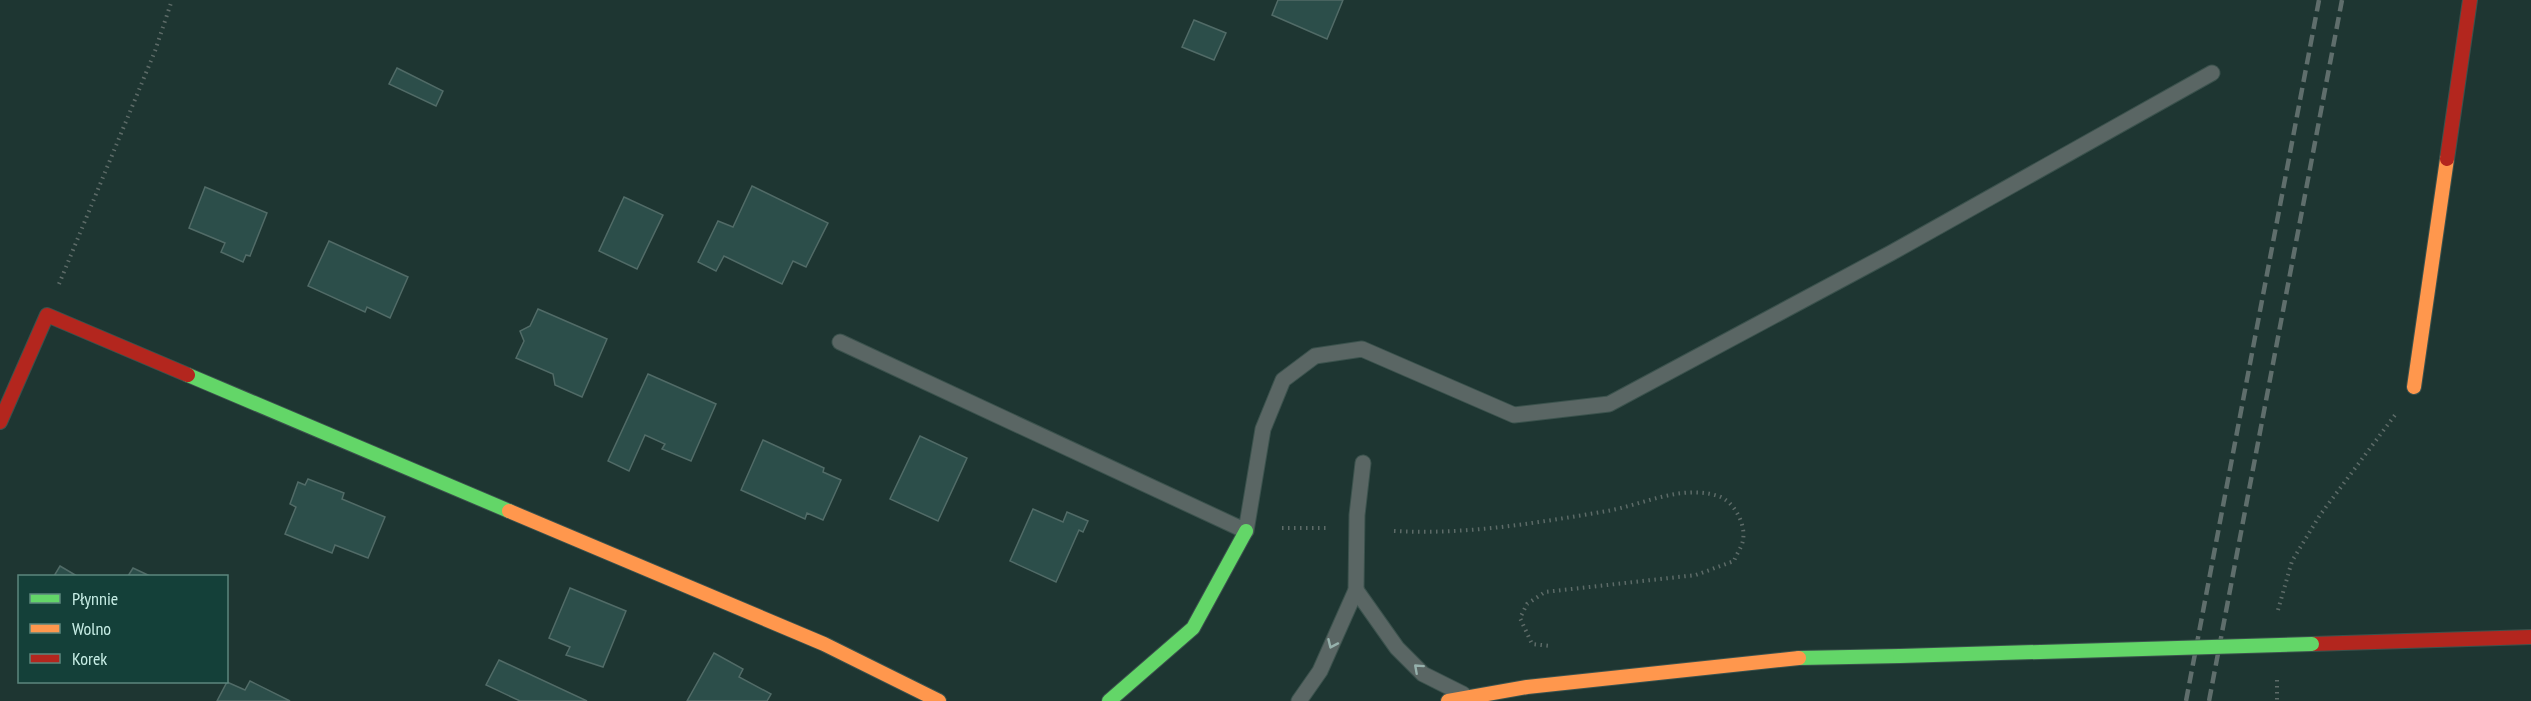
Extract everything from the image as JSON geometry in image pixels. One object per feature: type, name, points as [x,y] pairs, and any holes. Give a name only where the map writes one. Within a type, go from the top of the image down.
[{"type":"street","points":[[2414,387],[2470,0]]},
{"type":"street","points":[[0,422],[47,315],[824,644],[939,701]]},
{"type":"street","points":[[1109,701],[1193,628],[1246,531]]},
{"type":"street","points":[[1448,701],[1527,687],[1774,659],[2531,637]]},
{"type":"lane","points":[[840,342],[1246,531],[1263,429],[1283,380],[1316,356],[1362,349],[1514,415],[1609,404],[1891,253],[2212,73]]},
{"type":"lane","points":[[1299,701],[1320,671],[1356,590],[1357,515],[1363,463]]},
{"type":"lane","points":[[1356,590],[1397,648],[1423,674],[1466,699]]},
{"type":"path","points":[[47,315],[155,51],[172,0]]},
{"type":"path","points":[[2277,613],[2292,561],[2320,515],[2368,454],[2414,387]]},
{"type":"path","points":[[1394,531],[1437,534],[1471,532],[1610,511],[1690,492],[1719,496],[1731,504],[1741,522],[1743,541],[1734,561],[1696,575],[1545,592],[1527,604],[1520,618],[1532,644],[1561,646]]},
{"type":"path","points":[[1246,531],[1298,527],[1326,528]]},
{"type":"path","points":[[2277,678],[2277,701]]},
{"type":"building","points":[[1278,0],[1343,0],[1327,39],[1272,15]]},
{"type":"building","points":[[1194,20],[1226,33],[1214,60],[1182,47]]},
{"type":"building","points":[[397,68],[443,91],[436,106],[389,84]]},
{"type":"building","points":[[752,186],[828,223],[806,267],[793,261],[782,284],[724,256],[716,271],[698,262],[718,221],[733,227]]},
{"type":"building","points":[[205,187],[267,213],[250,256],[246,255],[243,262],[221,252],[225,243],[189,228]]},
{"type":"building","points":[[624,197],[663,215],[637,269],[599,251]]},
{"type":"building","points":[[329,241],[408,277],[390,318],[367,307],[365,312],[308,286]]},
{"type":"building","points":[[538,309],[607,339],[582,397],[555,385],[553,374],[516,358],[524,341],[520,331],[530,326]]},
{"type":"building","points":[[648,374],[716,404],[691,461],[662,449],[665,444],[645,435],[629,471],[608,461]]},
{"type":"building","points":[[920,436],[967,458],[938,521],[890,499]]},
{"type":"building","points":[[763,440],[824,468],[823,472],[841,480],[823,520],[807,513],[805,519],[741,490]]},
{"type":"building","points":[[308,479],[344,493],[342,499],[385,517],[368,558],[335,545],[332,553],[285,534],[296,507],[290,504],[298,482],[305,485]]},
{"type":"building","points":[[1033,509],[1063,522],[1067,512],[1088,521],[1083,532],[1079,530],[1056,582],[1010,561]]},
{"type":"building","points":[[60,566],[75,575],[55,575]]},
{"type":"building","points":[[133,568],[148,575],[129,575]]},
{"type":"building","points":[[570,588],[626,611],[603,667],[566,655],[570,647],[549,638]]},
{"type":"building","points":[[714,653],[743,669],[739,677],[771,694],[767,701],[687,701]]},
{"type":"building","points":[[499,660],[587,701],[520,701],[486,685]]},
{"type":"building","points":[[250,681],[290,701],[217,701],[226,683],[245,690]]},
{"type":"railway","points":[[2186,701],[2319,0]]},
{"type":"railway","points":[[2209,701],[2342,0]]},
{"type":"traffic: fast","points":[[188,375],[509,511]]},
{"type":"traffic: fast","points":[[1109,701],[1193,628],[1246,531]]},
{"type":"traffic: fast","points":[[1900,656],[2312,644]]},
{"type":"traffic: fast","points":[[1799,658],[1900,656]]},
{"type":"traffic: slow","points":[[2414,387],[2447,159]]},
{"type":"traffic: slow","points":[[509,511],[824,644],[939,701]]},
{"type":"traffic: slow","points":[[1448,701],[1527,687],[1799,658]]},
{"type":"traffic: jam","points":[[2447,159],[2470,0]]},
{"type":"traffic: jam","points":[[0,422],[47,315],[188,375]]},
{"type":"traffic: jam","points":[[2312,644],[2531,637]]}]
